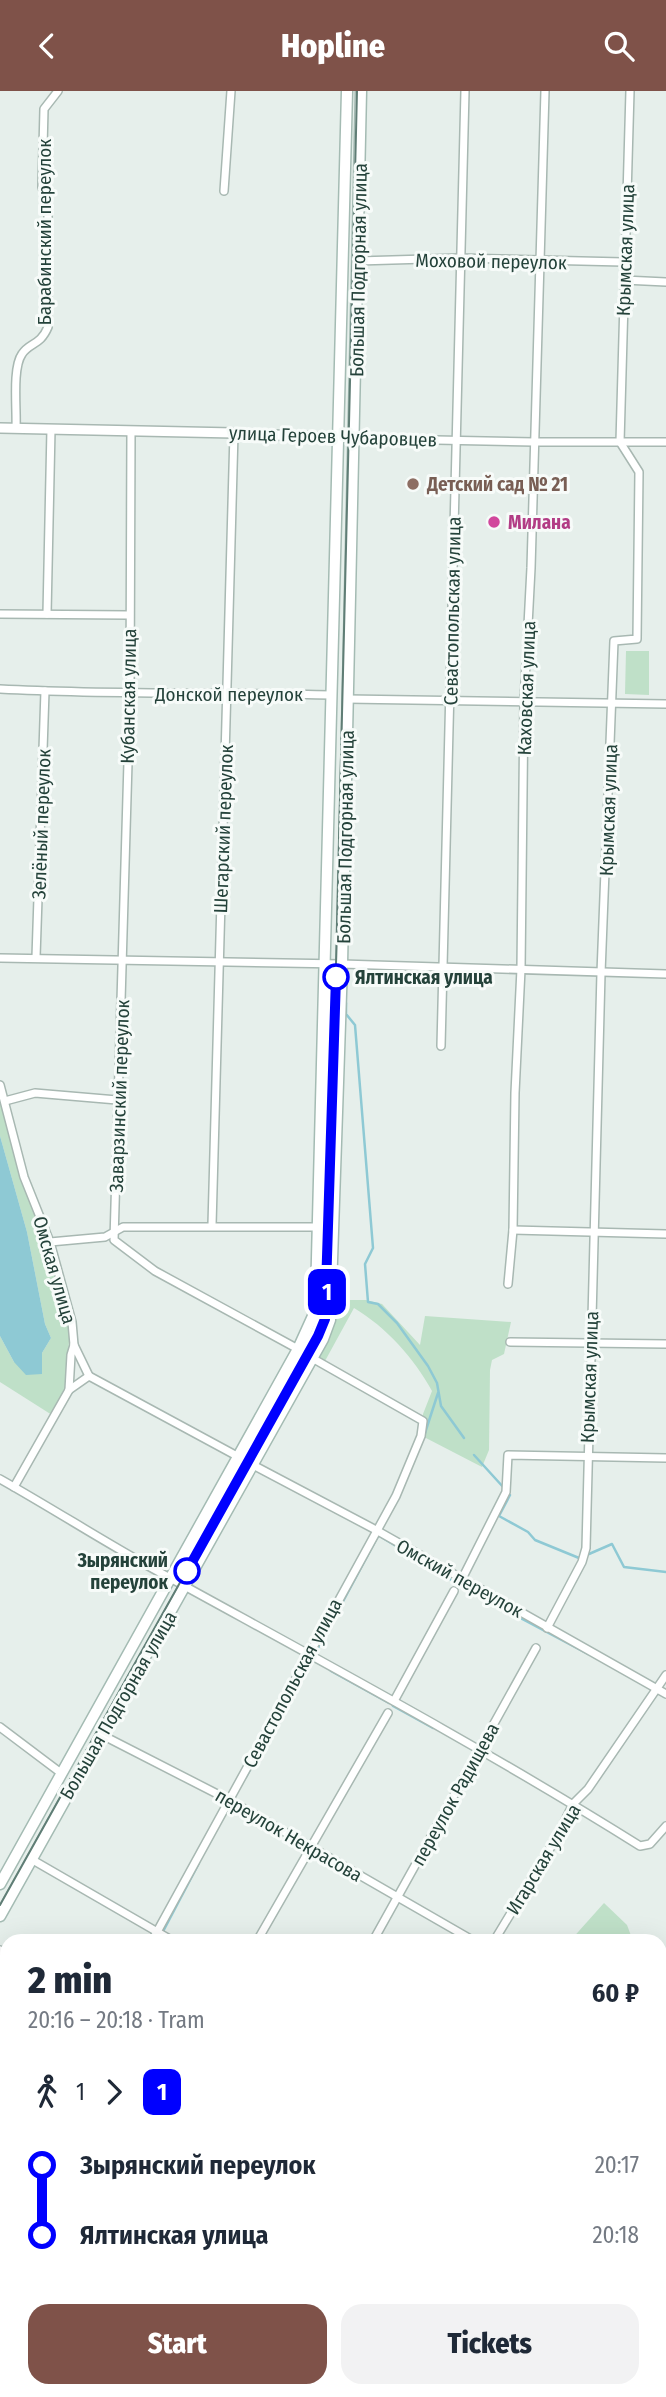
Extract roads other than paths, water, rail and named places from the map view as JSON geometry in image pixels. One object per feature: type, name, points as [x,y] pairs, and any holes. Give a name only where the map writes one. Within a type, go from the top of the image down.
[{"type":"main road","name":"Большая Подгорная улица","points":[[0,1884],[298,1349],[313,1317],[316,1297],[347,91]]},
{"type":"main road","name":"Большая Подгорная улица","points":[[0,1916],[253,1465],[330,1320],[342,964],[361,91]]},
{"type":"street","name":"Барабинский переулок","points":[[16,427],[17,365],[22,353],[43,339],[48,327],[48,208],[42,187],[44,109],[58,91]]},
{"type":"street","points":[[224,191],[231,91]]},
{"type":"street","name":"Севастопольская улица","points":[[442,1046],[465,91]]},
{"type":"street","name":"Каховская улица","points":[[508,1284],[513,1230],[514,1093],[521,969],[524,702],[531,568],[545,91]]},
{"type":"street","name":"Крымская улица","points":[[547,1628],[584,1557],[601,973],[614,641],[637,639],[639,472],[620,442],[630,91]]},
{"type":"street","name":"Моховой переулок","points":[[358,261],[460,258],[624,262]]},
{"type":"street","points":[[624,280],[666,282]]},
{"type":"street","name":"улица Героев Чубаровцев","points":[[0,428],[338,438],[666,442]]},
{"type":"street","points":[[47,614],[51,429]]},
{"type":"street","name":"Кубанская улица","points":[[123,960],[130,694],[128,615],[131,431]]},
{"type":"street","name":"Шегарский переулок","points":[[212,1225],[234,433]]},
{"type":"street","points":[[0,614],[128,615]]},
{"type":"street","name":"Донской переулок","points":[[0,689],[130,694],[228,692],[332,695]]},
{"type":"street","name":"Зелёный переулок","points":[[36,957],[45,691]]},
{"type":"street","points":[[347,699],[666,704]]},
{"type":"street","points":[[0,958],[342,964],[666,974]]},
{"type":"street","name":"Заварзинский переулок","points":[[115,1232],[123,960]]},
{"type":"street","name":"Омская улица","points":[[0,1085],[24,1177],[50,1242],[72,1322],[74,1345],[69,1390],[14,1487]]},
{"type":"street","points":[[5,1101],[35,1093],[117,1100]]},
{"type":"street","points":[[50,1242],[105,1237],[123,1227],[317,1227]]},
{"type":"street","points":[[513,1230],[666,1234]]},
{"type":"street","points":[[115,1232],[114,1240],[155,1271],[298,1349]]},
{"type":"street","points":[[510,1342],[666,1344]]},
{"type":"street","points":[[74,1345],[89,1376],[237,1456]]},
{"type":"street","name":"Севастопольская улица","points":[[156,1934],[396,1496],[421,1436],[423,1421],[312,1358]]},
{"type":"street","points":[[69,1390],[89,1376]]},
{"type":"street","points":[[462,1579],[506,1492],[507,1456],[666,1458]]},
{"type":"street","name":"Омский переулок","points":[[253,1465],[376,1530],[666,1694]]},
{"type":"street","points":[[0,1479],[169,1578],[480,1749],[640,1846],[650,1844],[666,1826]]},
{"type":"street","points":[[394,1701],[454,1591]]},
{"type":"street","name":"переулок Радищева","points":[[377,1934],[536,1648]]},
{"type":"street","name":"Игарская улица","points":[[498,1934],[557,1837],[573,1804],[588,1789],[666,1675]]},
{"type":"street","points":[[261,1934],[388,1713]]},
{"type":"street","points":[[0,1727],[61,1773]]},
{"type":"street","name":"переулок Некрасова","points":[[102,1735],[229,1800],[462,1934]]},
{"type":"street","points":[[31,1859],[162,1934]]},
{"type":"water","points":[[0,1136],[27,1232],[45,1324],[51,1338],[42,1353],[42,1374],[26,1375],[14,1362],[0,1336]]},
{"type":"waterway","points":[[346,1003],[346,1014],[355,1025],[373,1248],[365,1264],[368,1302],[378,1304],[397,1323],[428,1366],[437,1383],[441,1406],[464,1438]]},
{"type":"waterway","points":[[425,1433],[438,1393]]},
{"type":"waterway","points":[[474,1455],[504,1488]]},
{"type":"waterway","points":[[510,1495],[499,1516],[528,1532],[535,1540],[579,1558]]},
{"type":"waterway","points":[[378,1535],[466,1589],[588,1654]]},
{"type":"waterway","points":[[317,1650],[378,1536]]},
{"type":"waterway","points":[[589,1554],[612,1544],[624,1567],[666,1572]]},
{"type":"waterway","points":[[246,1777],[313,1660]]},
{"type":"waterway","points":[[331,1671],[389,1703]]},
{"type":"waterway","points":[[393,1706],[433,1728]]},
{"type":"waterway","points":[[162,1934],[199,1863]]},
{"type":"tram line","points":[[0,1905],[325,1319],[357,91]]},
{"type":"tram line","name":"1","points":[[187,1571],[325,1319],[336,977]]},
{"type":"place","name":"Детский сад № 21","points":[[413,484]]},
{"type":"place","name":"Милана","points":[[494,522]]},
{"type":"place","name":"Ялтинская улица","points":[[336,977]]},
{"type":"place","name":"Зырянский переулок","points":[[187,1571]]}]
